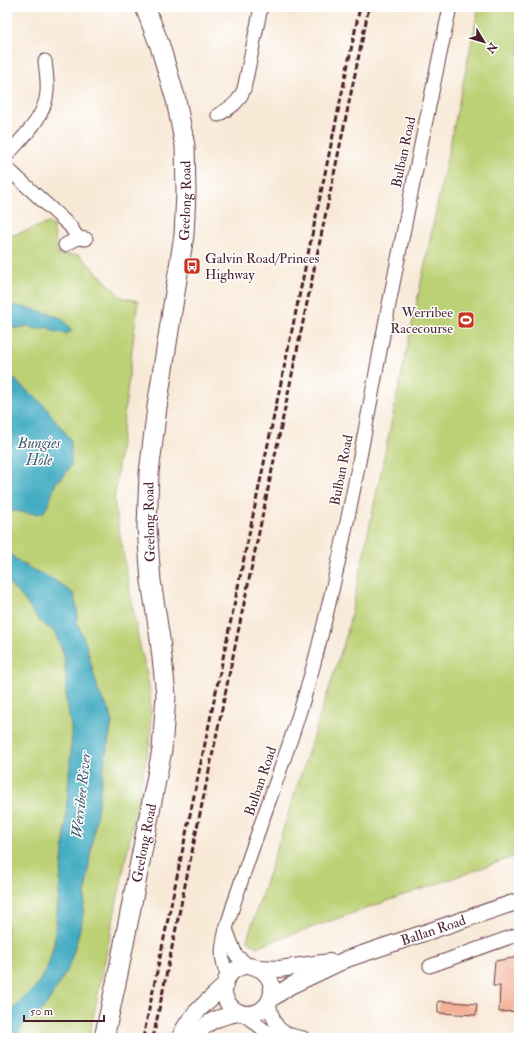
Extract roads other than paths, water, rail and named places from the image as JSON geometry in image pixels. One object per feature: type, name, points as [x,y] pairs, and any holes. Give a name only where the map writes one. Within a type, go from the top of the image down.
[{"type":"highway","name":"Geelong Road","points":[[104,1038],[162,750],[166,695],[160,639],[151,581],[147,526],[149,473],[157,407],[184,235],[186,192],[185,146],[176,100],[160,46],[145,7]]},
{"type":"main road","name":"Ballan Road","points":[[270,1001],[290,986],[347,959],[519,902]]},
{"type":"main road","name":"Ballan Road","points":[[254,967],[279,968],[347,959]]},
{"type":"main road","points":[[180,1038],[187,1024],[194,1015],[227,981],[235,970],[243,967],[254,967],[268,976],[272,992],[270,1001],[266,1006],[259,1012],[251,1014],[241,1013],[217,1018],[209,1022],[196,1038]]},
{"type":"main road","points":[[227,981],[224,993],[226,1001],[232,1008],[241,1013]]},
{"type":"street","points":[[218,115],[240,99],[244,89],[261,7]]},
{"type":"street","name":"Bulban Road","points":[[227,981],[222,958],[222,946],[226,929],[295,726],[318,651],[352,502],[406,216],[450,7]]},
{"type":"street","points":[[7,155],[38,119],[43,108],[47,94],[48,82],[45,61]]},
{"type":"street","points":[[7,168],[82,238],[65,245]]},
{"type":"street","points":[[226,929],[236,954],[254,967]]},
{"type":"street","points":[[430,966],[519,934]]},
{"type":"street","points":[[270,1001],[272,1018],[282,1031],[292,1036],[303,1038]]},
{"type":"street","points":[[241,1013],[275,1038]]},
{"type":"water","points":[[7,305],[19,306],[51,314],[62,319],[72,331],[66,334],[53,331],[47,327],[35,329],[29,326],[17,328],[7,327]]},
{"type":"water","name":"Bungies Hole","points":[[7,371],[20,385],[43,404],[71,440],[71,465],[63,477],[56,482],[48,505],[43,513],[34,514],[7,510]]},
{"type":"water","name":"Werribee River","points":[[7,549],[11,555],[22,564],[56,581],[74,594],[77,609],[77,623],[85,641],[99,693],[110,711],[112,722],[89,863],[82,921],[76,944],[68,969],[45,1007],[36,1016],[23,1025],[16,1038],[7,1038],[7,1015],[37,985],[48,966],[54,944],[65,831],[72,734],[66,697],[64,654],[54,631],[40,622],[23,598],[7,581]]},
{"type":"railway","points":[[143,1038],[360,7]]},
{"type":"railway","points":[[153,1038],[369,7]]},
{"type":"place","name":"Galvin Road/Princes Highway","points":[[192,266]]},
{"type":"place","name":"Werribee Racecourse","points":[[466,320]]}]
